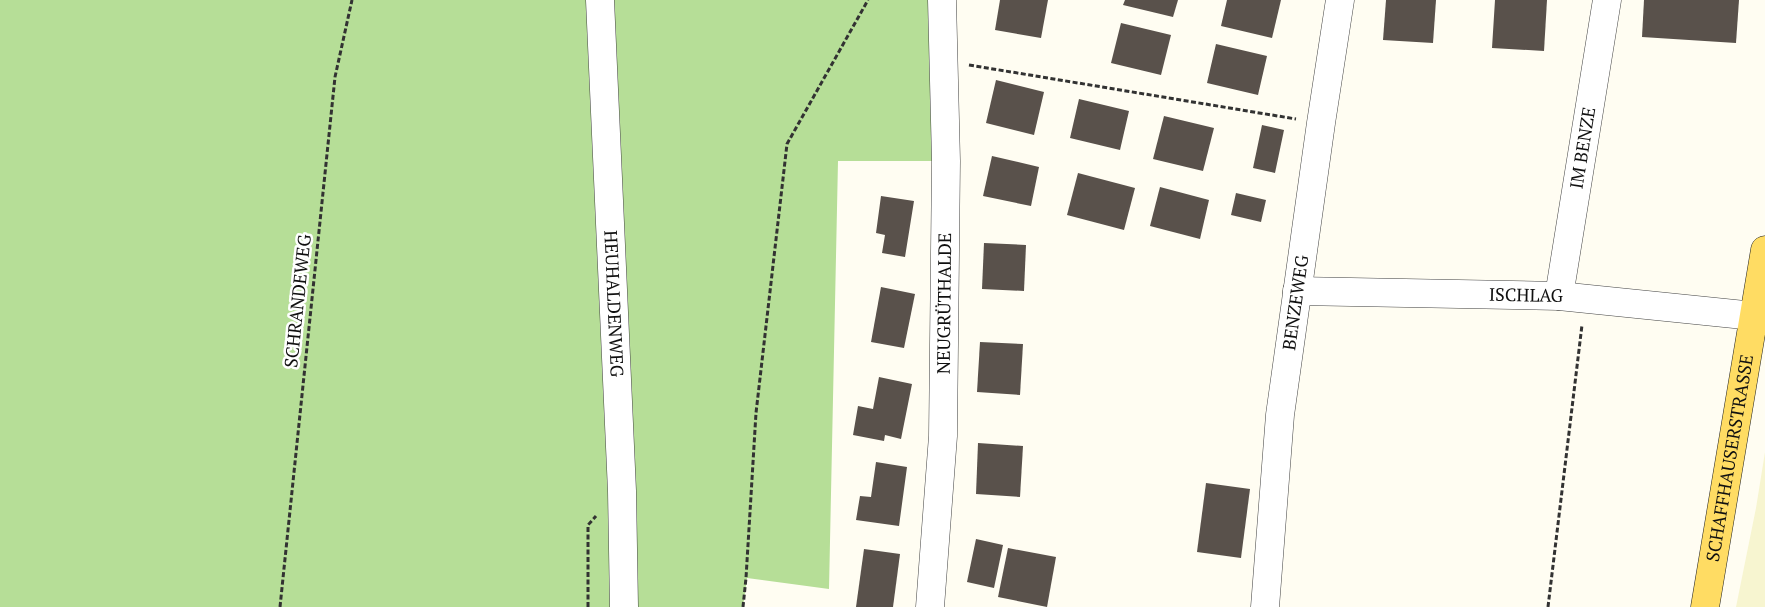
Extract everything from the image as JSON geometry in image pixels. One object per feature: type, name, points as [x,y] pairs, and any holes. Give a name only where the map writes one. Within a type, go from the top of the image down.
[{"type":"main road","name":"SCHAFFHAUSERSTRASSE","points":[[1705,607],[1765,250]]},
{"type":"street","name":"HEUHALDENWEG","points":[[600,0],[622,481],[624,607]]},
{"type":"street","name":"NEUGRÜTHALDE","points":[[930,607],[943,436],[946,161],[942,0]]},
{"type":"street","name":"BENZEWEG","points":[[1265,607],[1280,415],[1340,0]]},
{"type":"street","name":"IM BENZE","points":[[1559,296],[1607,0]]},
{"type":"street","name":"ISCHLAG","points":[[1297,291],[1559,296],[1754,316]]},
{"type":"path","name":"SCHRANDEWEG","points":[[280,607],[335,77],[352,0]]},
{"type":"path","points":[[743,607],[756,414],[787,144],[868,0]]},
{"type":"path","points":[[944,61],[1321,123]]},
{"type":"path","points":[[1548,607],[1586,298]]},
{"type":"shaded area","points":[[1765,452],[1765,607],[1736,607],[1756,508]]},
{"type":"green space","points":[[0,0],[942,0],[946,161],[838,161],[829,589],[747,578],[743,607],[0,607]]},
{"type":"building","points":[[1000,0],[1048,0],[1041,38],[995,30]]},
{"type":"building","points":[[1125,0],[1178,0],[1173,17],[1123,5]]},
{"type":"building","points":[[1227,0],[1281,0],[1272,38],[1221,26]]},
{"type":"building","points":[[1386,0],[1436,0],[1433,43],[1383,40]]},
{"type":"building","points":[[1495,0],[1547,0],[1544,51],[1492,48]]},
{"type":"building","points":[[1644,0],[1739,0],[1736,43],[1642,37]]},
{"type":"building","points":[[1121,23],[1171,35],[1161,75],[1111,63]]},
{"type":"building","points":[[1216,44],[1267,56],[1258,95],[1207,83]]},
{"type":"building","points":[[996,80],[1044,92],[1034,135],[986,123]]},
{"type":"building","points":[[1079,99],[1129,111],[1120,150],[1070,138]]},
{"type":"building","points":[[1164,116],[1214,128],[1203,171],[1153,159]]},
{"type":"building","points":[[1262,125],[1284,130],[1275,173],[1253,168]]},
{"type":"building","points":[[992,156],[1039,167],[1031,206],[983,196]]},
{"type":"building","points":[[1078,173],[1135,188],[1124,230],[1067,215]]},
{"type":"building","points":[[1160,187],[1209,200],[1200,239],[1150,226]]},
{"type":"building","points":[[1236,193],[1266,200],[1261,222],[1231,215]]},
{"type":"building","points":[[881,196],[914,201],[905,257],[882,253],[885,235],[876,233]]},
{"type":"building","points":[[984,243],[1026,245],[1024,291],[982,289]]},
{"type":"building","points":[[881,287],[915,294],[904,348],[871,342]]},
{"type":"building","points":[[980,342],[1023,344],[1020,395],[977,392]]},
{"type":"building","points":[[879,377],[912,384],[901,439],[885,435],[884,441],[853,435],[858,406],[873,409]]},
{"type":"building","points":[[978,443],[1023,446],[1020,497],[976,494]]},
{"type":"building","points":[[876,462],[907,467],[899,526],[856,520],[860,496],[871,497]]},
{"type":"building","points":[[1206,483],[1250,489],[1241,558],[1197,552]]},
{"type":"building","points":[[976,539],[1003,545],[994,588],[967,582]]},
{"type":"building","points":[[1008,548],[1056,557],[1047,607],[998,597]]},
{"type":"building","points":[[864,549],[900,554],[893,607],[856,607]]}]
